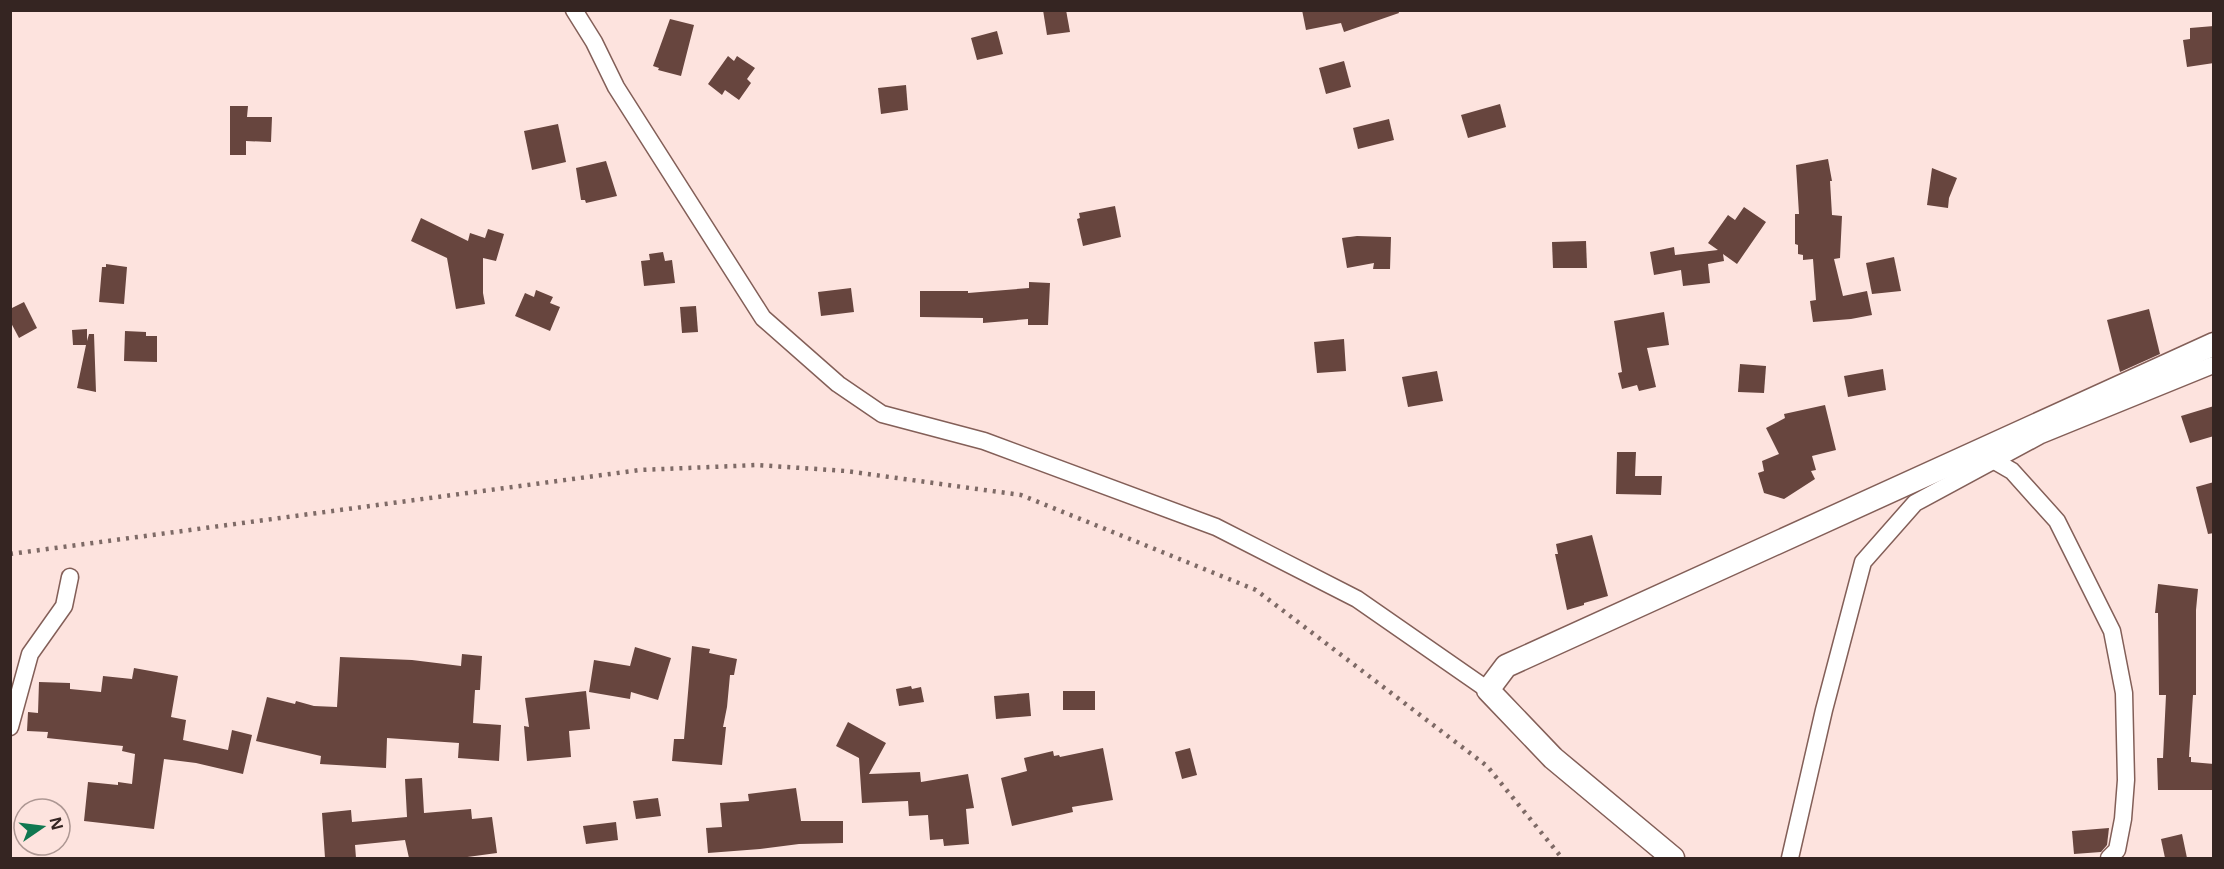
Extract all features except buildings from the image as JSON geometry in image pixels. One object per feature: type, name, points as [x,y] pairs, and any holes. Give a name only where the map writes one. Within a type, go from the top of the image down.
[{"type":"street","points":[[574,10],[594,42],[616,87],[763,318],[838,384],[882,414],[984,441],[1216,527],[1356,599],[1488,690],[1553,758],[1673,858]]},
{"type":"street","points":[[1488,690],[1506,666],[2214,344]]},
{"type":"street","points":[[1790,858],[1824,710],[1863,562],[1915,502],[2041,435],[2213,365]]},
{"type":"street","points":[[1993,460],[2012,471],[2057,521],[2112,632],[2124,693],[2126,780],[2123,819],[2117,850],[2109,858]]},
{"type":"street","points":[[10,727],[30,654],[64,606],[70,577]]},
{"type":"railway","points":[[10,554],[640,470],[757,465],[846,471],[1021,495],[1256,590],[1487,766],[1562,858]]}]
